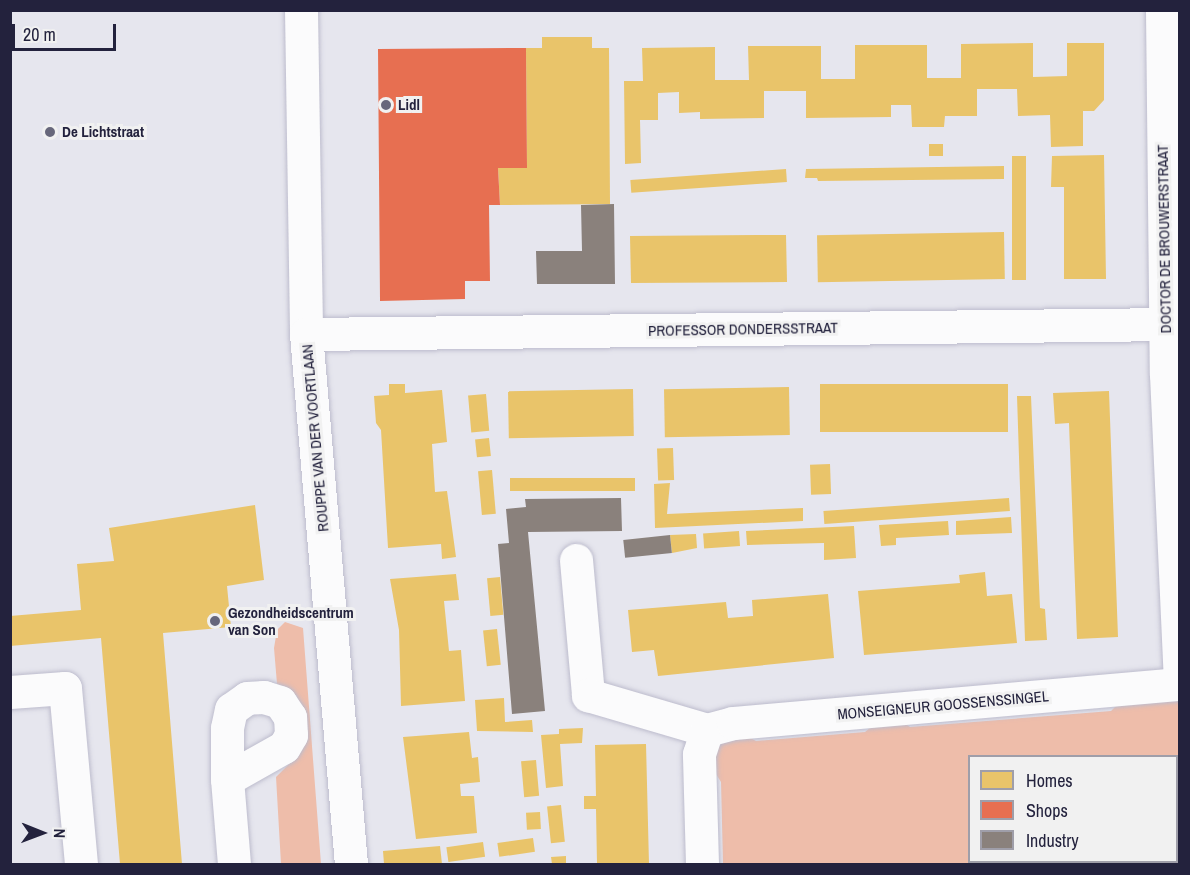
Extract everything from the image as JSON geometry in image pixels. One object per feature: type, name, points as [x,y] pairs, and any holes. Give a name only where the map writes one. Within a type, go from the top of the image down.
[{"type":"street","name":"ROUPPE VAN DER VOORTLAAN","points":[[301,10],[306,334],[351,864]]},
{"type":"street","name":"DOCTOR DE BROUWERSTRAAT","points":[[1162,10],[1172,324],[1179,684]]},
{"type":"street","name":"PROFESSOR DONDERSSTRAAT","points":[[306,334],[1172,324]]},
{"type":"street","points":[[576,560],[588,695],[707,730],[699,754],[702,864]]},
{"type":"street","name":"MONSEIGNEUR GOOSSENSSINGEL","points":[[707,730],[733,723],[1179,684]]},
{"type":"street","points":[[10,692],[65,688],[81,864]]},
{"type":"street","points":[[227,779],[234,864]]},
{"type":"shaded area","points":[[285,622],[303,628],[321,864],[281,864],[276,777],[301,752],[297,696],[277,684],[274,648],[277,630]]},
{"type":"shaded area","points":[[1179,695],[1179,864],[723,864],[721,782],[711,766],[714,747],[739,732],[756,741],[865,732],[876,723],[897,719],[910,727],[1111,711],[1122,700]]},
{"type":"building: Homes","points":[[542,37],[592,37],[592,48],[609,48],[610,204],[500,205],[498,168],[527,168],[526,48],[542,48]]},
{"type":"building: Homes","points":[[1033,43],[1033,77],[1067,76],[1067,43],[1104,43],[1104,100],[1094,111],[1083,111],[1083,146],[1051,147],[1050,115],[1018,116],[1017,89],[977,89],[977,116],[945,116],[944,127],[912,127],[911,105],[891,105],[891,117],[806,118],[806,91],[764,91],[764,118],[700,119],[700,112],[679,113],[679,92],[658,93],[658,120],[640,120],[641,163],[625,164],[624,81],[643,81],[642,48],[715,47],[715,80],[749,80],[748,46],[821,46],[821,79],[855,79],[855,45],[927,45],[927,78],[961,78],[961,44]]},
{"type":"building: Homes","points":[[929,144],[943,144],[943,156],[929,156]]},
{"type":"building: Homes","points":[[1104,155],[1106,279],[1064,279],[1064,187],[1051,187],[1052,156]]},
{"type":"building: Homes","points":[[1012,156],[1026,156],[1026,280],[1012,280]]},
{"type":"building: Homes","points":[[1004,166],[1004,179],[818,181],[817,178],[805,178],[806,169]]},
{"type":"building: Homes","points":[[786,169],[787,182],[631,193],[630,180]]},
{"type":"building: Homes","points":[[1004,232],[1005,279],[818,282],[817,235]]},
{"type":"building: Homes","points":[[786,235],[787,282],[631,283],[630,236]]},
{"type":"building: Homes","points":[[389,384],[405,384],[405,393],[442,390],[447,442],[432,444],[435,492],[447,491],[456,557],[442,559],[441,544],[388,548],[381,430],[376,423],[374,396],[389,395]]},
{"type":"building: Homes","points":[[820,384],[1008,384],[1008,432],[820,432]]},
{"type":"building: Homes","points":[[789,387],[790,435],[665,437],[664,389]]},
{"type":"building: Homes","points":[[633,389],[634,436],[509,438],[508,391]]},
{"type":"building: Homes","points":[[1109,391],[1118,637],[1077,639],[1069,423],[1055,424],[1053,393]]},
{"type":"building: Homes","points":[[486,394],[489,431],[471,432],[468,396]]},
{"type":"building: Homes","points":[[1017,396],[1031,396],[1040,608],[1045,609],[1047,640],[1025,641]]},
{"type":"building: Homes","points":[[489,438],[491,456],[477,457],[475,439]]},
{"type":"building: Homes","points":[[673,448],[674,480],[658,481],[657,449]]},
{"type":"building: Homes","points":[[830,464],[831,494],[811,495],[810,465]]},
{"type":"building: Homes","points":[[492,470],[496,514],[482,515],[478,471]]},
{"type":"building: Homes","points":[[510,478],[635,478],[635,491],[510,491]]},
{"type":"building: Homes","points":[[670,483],[667,514],[803,508],[803,521],[655,528],[654,484]]},
{"type":"building: Homes","points":[[1009,498],[1010,511],[824,524],[823,511]]},
{"type":"building: Homes","points":[[255,505],[264,580],[227,586],[231,627],[163,633],[182,864],[120,864],[101,638],[10,646],[10,616],[81,610],[77,564],[114,561],[109,528]]},
{"type":"building: Homes","points":[[1011,517],[1012,533],[956,535],[956,521]]},
{"type":"building: Homes","points":[[948,521],[949,535],[896,538],[896,545],[881,546],[879,525]]},
{"type":"building: Homes","points":[[854,526],[856,558],[824,560],[824,543],[747,545],[746,531]]},
{"type":"building: Homes","points":[[739,531],[740,546],[704,548],[703,534]]},
{"type":"building: Homes","points":[[696,534],[697,548],[672,553],[670,535]]},
{"type":"building: Homes","points":[[985,572],[987,596],[1012,594],[1017,643],[864,655],[858,591],[960,583],[959,575]]},
{"type":"building: Homes","points":[[456,574],[459,600],[444,601],[449,651],[461,650],[465,701],[401,706],[399,630],[390,579]]},
{"type":"building: Homes","points":[[500,577],[503,615],[490,616],[487,578]]},
{"type":"building: Homes","points":[[828,594],[834,658],[658,676],[654,650],[632,652],[628,610],[726,602],[728,618],[753,616],[752,600]]},
{"type":"building: Homes","points":[[497,629],[501,665],[487,666],[483,630]]},
{"type":"building: Homes","points":[[504,698],[505,722],[532,720],[533,732],[477,731],[475,700]]},
{"type":"building: Homes","points":[[583,728],[582,743],[560,744],[563,786],[546,788],[541,735],[559,734],[559,729]]},
{"type":"building: Homes","points":[[469,732],[472,758],[478,757],[480,782],[460,784],[461,796],[474,796],[477,833],[416,839],[403,737]]},
{"type":"building: Homes","points":[[646,744],[649,864],[597,864],[596,809],[584,809],[584,796],[596,796],[595,745]]},
{"type":"building: Homes","points":[[536,760],[539,796],[524,797],[521,761]]},
{"type":"building: Homes","points":[[561,805],[565,842],[551,843],[547,806]]},
{"type":"building: Homes","points":[[540,812],[541,829],[527,830],[526,813]]},
{"type":"building: Homes","points":[[533,838],[535,852],[499,857],[497,843]]},
{"type":"building: Homes","points":[[483,842],[485,857],[448,862],[446,847]]},
{"type":"building: Homes","points":[[440,846],[442,864],[384,864],[383,851]]},
{"type":"building: Homes","points":[[566,856],[566,864],[552,864],[551,857]]},
{"type":"building: Shops","points":[[526,48],[527,168],[498,168],[500,205],[489,205],[490,281],[465,281],[465,299],[380,301],[378,49]]},
{"type":"building: Industry","points":[[614,204],[615,284],[537,284],[536,251],[582,251],[581,205]]},
{"type":"building: Industry","points":[[621,498],[622,531],[528,532],[545,711],[512,714],[498,544],[509,543],[506,509],[526,507],[525,499]]},
{"type":"building: Industry","points":[[670,535],[672,553],[625,558],[623,540]]},
{"type":"place","name":"Lidl","points":[[386,105]]},
{"type":"place","name":"De Lichtstraat","points":[[50,132]]},
{"type":"place","name":"Gezondheidscentrum van Son","points":[[215,621]]}]
